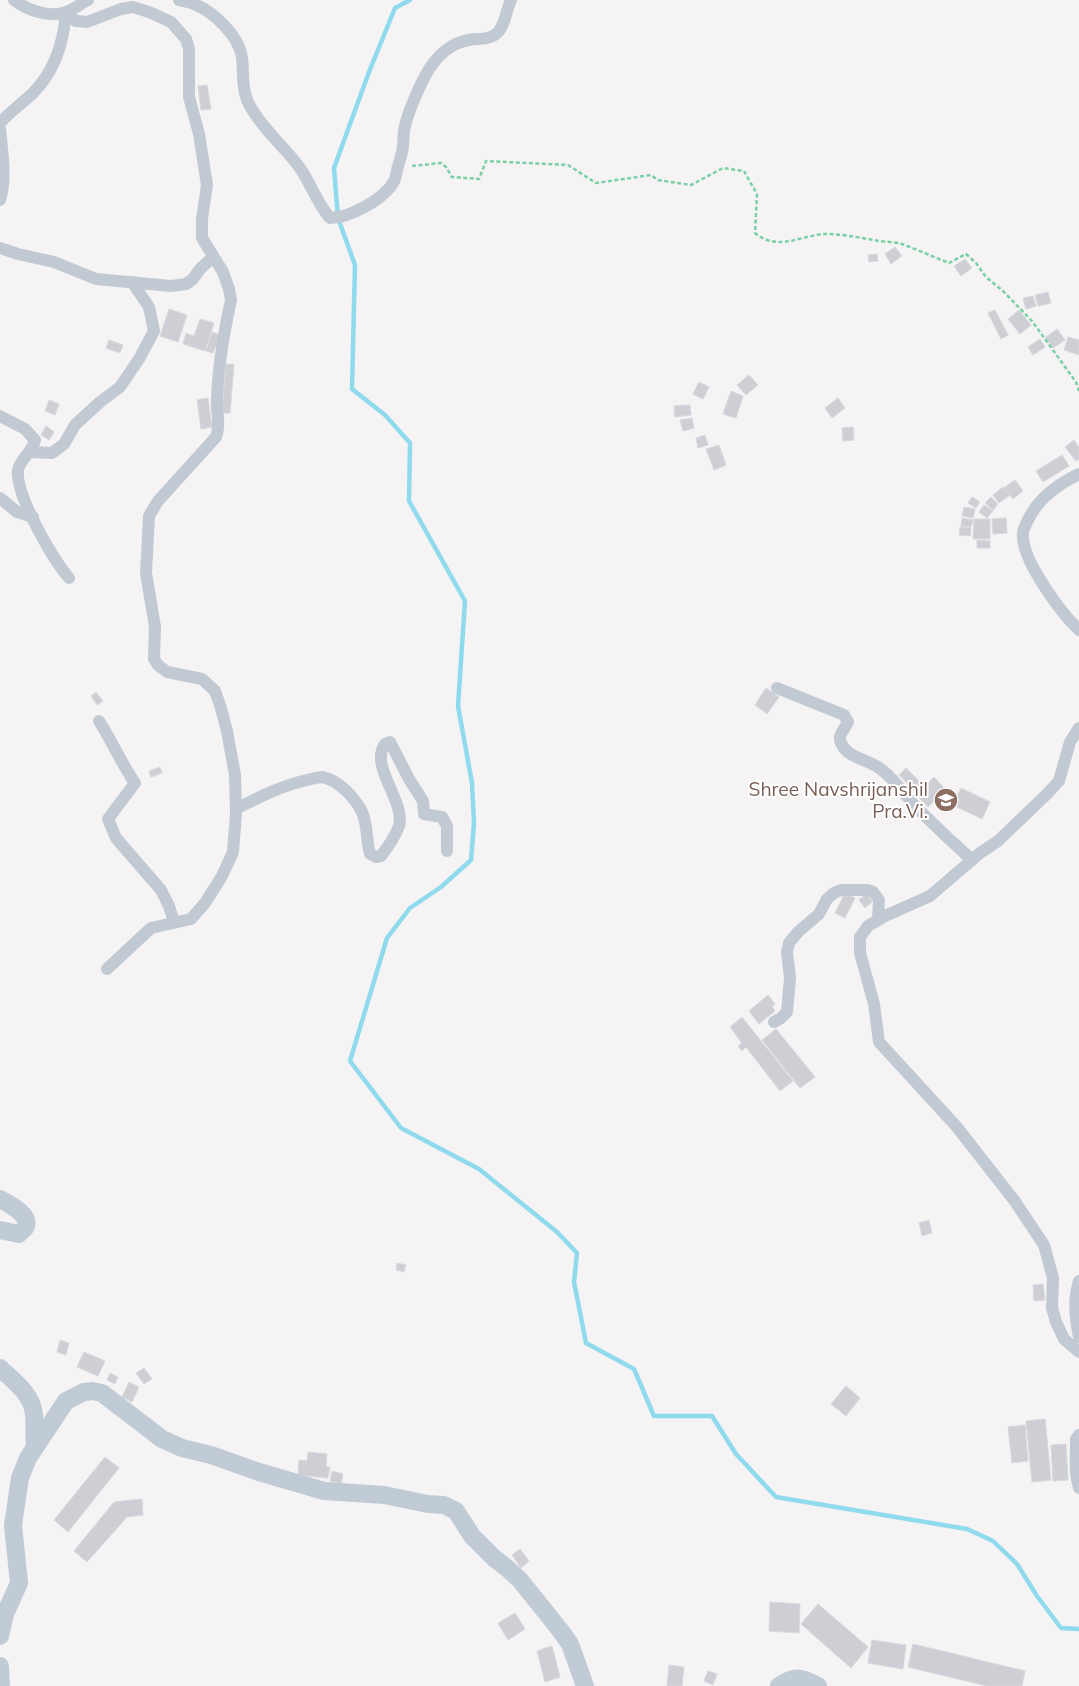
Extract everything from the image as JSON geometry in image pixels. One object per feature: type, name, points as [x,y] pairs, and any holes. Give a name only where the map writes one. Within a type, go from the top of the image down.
[{"type":"street","points":[[14,0],[21,5],[54,15],[66,13],[88,0]]},
{"type":"street","points":[[0,123],[44,80],[58,55],[64,35],[66,13],[76,0]]},
{"type":"street","points":[[179,0],[196,4],[224,24],[234,38],[241,54],[244,89],[248,103],[266,130],[307,178],[314,194],[330,218],[338,218],[361,209],[378,199],[394,182],[408,114],[436,58],[451,46],[463,40],[487,38],[496,34],[512,0]]},
{"type":"street","points":[[66,13],[76,21],[87,22],[120,9],[133,7],[171,22],[186,39],[189,49],[189,97],[199,134],[207,185],[202,219],[202,238],[223,272],[230,289],[231,300],[217,400],[219,429],[216,437],[158,501],[149,516],[146,573],[155,627],[154,659],[167,672],[202,679],[215,692],[228,731],[235,776],[236,809],[233,852],[222,876],[205,903],[191,919],[151,928],[107,969]]},
{"type":"street","points":[[0,129],[3,190],[0,200]]},
{"type":"street","points":[[0,248],[54,262],[96,279],[171,286],[186,284],[194,278],[213,256]]},
{"type":"street","points":[[30,452],[52,453],[64,444],[75,424],[120,387],[139,359],[154,331],[149,308],[132,282]]},
{"type":"street","points":[[0,416],[19,425],[35,440],[30,452],[20,464],[18,473],[19,488],[58,565],[69,578]]},
{"type":"street","points":[[1079,474],[1066,480],[1042,498],[1022,533],[1027,557],[1036,574],[1079,630]]},
{"type":"street","points":[[0,498],[17,512],[33,517]]},
{"type":"street","points":[[777,688],[844,715],[848,722],[840,735],[840,742],[844,747],[858,759],[882,770],[916,807],[972,860]]},
{"type":"street","points":[[99,721],[108,734],[122,764],[135,783],[108,819],[116,838],[161,890],[174,922]]},
{"type":"street","points":[[1079,728],[1070,742],[1059,781],[1017,824],[930,896],[878,919],[868,926],[860,938],[860,954],[874,1004],[879,1042],[956,1126],[1014,1200],[1044,1245],[1053,1278],[1052,1308],[1056,1322],[1064,1339],[1079,1352]]},
{"type":"street","points":[[236,809],[267,792],[294,783],[321,777],[335,781],[352,797],[362,812],[367,827],[367,845],[370,854],[376,857],[381,856],[390,844],[400,824],[398,807],[388,786],[381,754],[385,744],[390,742],[402,767],[423,801],[424,814],[442,817],[447,826],[447,851]]},
{"type":"street","points":[[774,1022],[787,1012],[790,978],[787,952],[789,943],[820,914],[827,899],[841,890],[867,890],[873,892],[879,900],[878,919]]},
{"type":"street","points":[[0,1199],[16,1207],[26,1220],[26,1227],[19,1234],[0,1230]]},
{"type":"street","points":[[1079,1281],[1074,1314],[1079,1337]]},
{"type":"street","points":[[0,1368],[31,1401],[34,1414],[33,1432],[35,1447]]},
{"type":"street","points":[[0,1636],[5,1614],[19,1583],[13,1525],[20,1478],[28,1458],[66,1401],[84,1392],[92,1391],[102,1393],[115,1401],[162,1439],[182,1448],[211,1455],[324,1491],[384,1495],[428,1504],[444,1505],[456,1511],[472,1536],[520,1580],[570,1644],[584,1686]]},
{"type":"street","points":[[1079,1435],[1076,1439],[1076,1476],[1079,1488]]},
{"type":"street","points":[[0,1666],[1,1686]]},
{"type":"street","points":[[779,1686],[797,1677],[818,1686]]},
{"type":"path","points":[[397,169],[441,163],[452,177],[479,179],[486,161],[514,161],[568,165],[596,184],[651,175],[658,180],[691,185],[723,168],[744,171],[757,194],[755,233],[762,239],[790,243],[802,238],[826,234],[854,237],[901,244],[949,263],[966,254],[976,263],[986,277],[1032,321],[1076,382],[1079,391]]},
{"type":"building","points":[[207,85],[211,109],[201,110],[198,86]]},
{"type":"building","points":[[895,247],[902,256],[891,264],[885,254]]},
{"type":"building","points":[[877,254],[878,261],[869,262],[868,255]]},
{"type":"building","points":[[965,259],[972,268],[961,276],[954,266]]},
{"type":"building","points":[[1048,292],[1051,303],[1038,306],[1035,295]]},
{"type":"building","points":[[1033,296],[1036,306],[1026,309],[1023,298]]},
{"type":"building","points":[[169,309],[187,315],[178,342],[160,336]]},
{"type":"building","points":[[995,310],[1008,335],[1001,339],[988,313]]},
{"type":"building","points":[[1019,310],[1031,325],[1020,334],[1008,319]]},
{"type":"building","points":[[200,319],[214,323],[205,351],[183,344],[186,333],[194,336]]},
{"type":"building","points":[[1057,329],[1065,340],[1053,348],[1045,338]]},
{"type":"building","points":[[212,332],[220,335],[213,353],[206,351]]},
{"type":"building","points":[[1068,337],[1079,340],[1079,355],[1064,350]]},
{"type":"building","points":[[1040,339],[1045,347],[1033,355],[1028,347]]},
{"type":"building","points":[[109,340],[123,345],[120,353],[106,348]]},
{"type":"building","points":[[226,364],[234,364],[230,413],[222,413]]},
{"type":"building","points":[[749,375],[758,385],[746,395],[737,385]]},
{"type":"building","points":[[699,382],[709,387],[703,399],[693,394]]},
{"type":"building","points":[[731,391],[743,396],[736,418],[723,414]]},
{"type":"building","points":[[208,398],[212,427],[201,429],[197,400]]},
{"type":"building","points":[[838,398],[845,408],[832,418],[825,408]]},
{"type":"building","points":[[49,400],[59,404],[55,415],[45,411]]},
{"type":"building","points":[[690,405],[691,415],[675,417],[674,406]]},
{"type":"building","points":[[692,418],[694,428],[683,431],[680,420]]},
{"type":"building","points":[[46,426],[54,432],[49,440],[41,435]]},
{"type":"building","points":[[853,427],[854,440],[843,441],[842,428]]},
{"type":"building","points":[[705,435],[708,445],[698,448],[696,438]]},
{"type":"building","points":[[1074,440],[1079,447],[1079,459],[1076,461],[1065,447]]},
{"type":"building","points":[[719,445],[726,465],[714,470],[706,449]]},
{"type":"building","points":[[1062,455],[1069,466],[1043,482],[1036,471]]},
{"type":"building","points":[[1015,480],[1023,491],[1013,499],[1004,488]]},
{"type":"building","points":[[1003,487],[1010,495],[999,503],[993,495]]},
{"type":"building","points":[[972,497],[980,502],[976,508],[968,503]]},
{"type":"building","points":[[991,497],[998,504],[993,510],[985,503]]},
{"type":"building","points":[[984,505],[993,511],[987,518],[979,512]]},
{"type":"building","points":[[964,507],[975,509],[973,518],[962,516]]},
{"type":"building","points":[[962,518],[973,520],[971,527],[961,526]]},
{"type":"building","points":[[1006,518],[1007,533],[993,534],[992,519]]},
{"type":"building","points":[[974,519],[990,519],[990,539],[973,539]]},
{"type":"building","points":[[960,527],[971,528],[970,536],[959,535]]},
{"type":"building","points":[[977,540],[990,541],[990,548],[977,548]]},
{"type":"building","points":[[766,688],[779,697],[767,714],[755,705]]},
{"type":"building","points":[[96,692],[103,701],[97,705],[91,696]]},
{"type":"building","points":[[160,767],[162,773],[151,777],[149,771]]},
{"type":"building","points":[[906,768],[922,784],[914,791],[899,775]]},
{"type":"building","points":[[934,777],[946,790],[928,807],[916,795]]},
{"type":"building","points":[[961,788],[990,802],[982,819],[953,805]]},
{"type":"building","points":[[845,893],[855,898],[845,918],[835,913]]},
{"type":"building","points":[[866,894],[872,902],[865,908],[859,900]]},
{"type":"building","points":[[768,995],[775,1004],[772,1006],[775,1011],[759,1024],[749,1011]]},
{"type":"building","points":[[742,1017],[793,1081],[780,1091],[746,1047],[742,1051],[738,1046],[742,1043],[730,1027]]},
{"type":"building","points":[[776,1029],[815,1077],[800,1088],[762,1040]]},
{"type":"building","points":[[929,1220],[932,1233],[922,1236],[919,1223]]},
{"type":"building","points":[[397,1263],[406,1265],[404,1272],[396,1270]]},
{"type":"building","points":[[1043,1284],[1045,1300],[1034,1301],[1033,1285]]},
{"type":"building","points":[[60,1340],[69,1343],[66,1355],[57,1352]]},
{"type":"building","points":[[84,1352],[105,1361],[98,1376],[77,1367]]},
{"type":"building","points":[[144,1368],[152,1379],[144,1384],[136,1373]]},
{"type":"building","points":[[110,1373],[118,1377],[115,1384],[107,1380]]},
{"type":"building","points":[[129,1382],[139,1387],[132,1402],[122,1397]]},
{"type":"building","points":[[846,1386],[860,1398],[846,1416],[831,1404]]},
{"type":"building","points":[[1045,1419],[1051,1480],[1032,1482],[1026,1421]]},
{"type":"building","points":[[1025,1425],[1028,1461],[1012,1463],[1008,1427]]},
{"type":"building","points":[[1066,1444],[1068,1480],[1053,1481],[1051,1445]]},
{"type":"building","points":[[308,1452],[327,1454],[326,1467],[330,1467],[328,1478],[298,1475],[299,1460],[307,1461]]},
{"type":"building","points":[[105,1457],[119,1468],[68,1532],[54,1520]]},
{"type":"building","points":[[332,1471],[343,1474],[341,1484],[330,1481]]},
{"type":"building","points":[[142,1499],[143,1515],[127,1517],[87,1562],[74,1551],[114,1502]]},
{"type":"building","points":[[520,1549],[529,1561],[521,1568],[512,1555]]},
{"type":"building","points":[[770,1602],[800,1604],[799,1633],[769,1631]]},
{"type":"building","points":[[818,1604],[868,1647],[851,1668],[801,1624]]},
{"type":"building","points":[[515,1613],[525,1629],[508,1640],[498,1623]]},
{"type":"building","points":[[872,1640],[906,1645],[903,1669],[868,1663]]},
{"type":"building","points":[[913,1644],[1025,1671],[1022,1686],[987,1686],[908,1667]]},
{"type":"building","points":[[552,1646],[560,1677],[545,1682],[537,1651]]},
{"type":"building","points":[[669,1665],[684,1667],[682,1686],[667,1686]]},
{"type":"building","points":[[708,1671],[717,1674],[713,1685],[704,1681]]},
{"type":"waterway","points":[[410,0],[395,8],[334,168],[338,218],[355,265],[352,389],[385,415],[410,443],[409,501],[465,601],[458,706],[472,783],[474,823],[471,860],[441,887],[410,908],[387,938],[350,1061],[401,1128],[479,1169],[557,1232],[577,1253],[574,1282],[586,1343],[634,1369],[654,1416],[712,1416],[736,1454],[776,1497],[967,1529],[993,1541],[1017,1564],[1037,1596],[1061,1628],[1079,1629]]},
{"type":"place","name":"Shree Navshrijanshil Pra.Vi.","points":[[946,800]]}]
